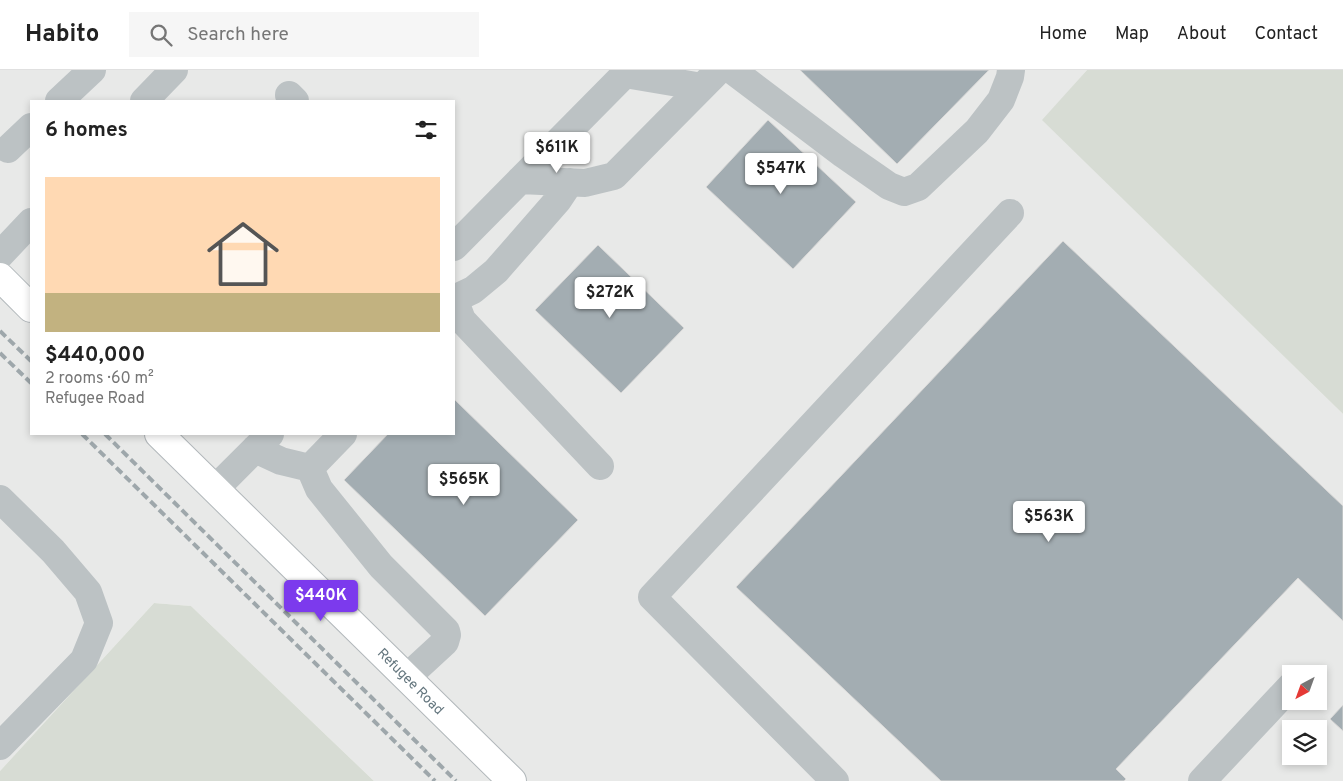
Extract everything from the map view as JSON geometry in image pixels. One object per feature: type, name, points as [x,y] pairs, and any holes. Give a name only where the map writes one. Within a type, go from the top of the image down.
[{"type":"main road","points":[[0,277],[30,307]]},
{"type":"main road","name":"Refugee Road","points":[[160,435],[512,781]]},
{"type":"street","points":[[60,100],[92,70]]},
{"type":"street","points":[[145,100],[174,70]]},
{"type":"street","points":[[732,70],[843,154],[889,186],[904,192],[918,187],[977,131],[1001,100],[1011,70]]},
{"type":"street","points":[[455,246],[627,72],[710,78]]},
{"type":"street","points":[[520,180],[585,183],[614,176],[710,78]]},
{"type":"street","points":[[3,149],[30,128]]},
{"type":"street","points":[[455,299],[473,290],[496,272],[558,200],[570,182]]},
{"type":"street","points":[[821,777],[652,596],[1010,212]]},
{"type":"street","points":[[0,255],[30,223]]},
{"type":"street","points":[[455,302],[462,320],[600,466]]},
{"type":"street","points":[[310,468],[341,435]]},
{"type":"street","points":[[215,489],[262,441],[281,462],[310,468]]},
{"type":"street","points":[[310,468],[319,489],[381,566],[446,631],[445,642],[408,677]]},
{"type":"street","points":[[0,499],[53,551],[88,592],[99,623],[84,660],[0,746]]},
{"type":"street","points":[[1202,781],[1282,696]]},
{"type":"shaded area","points":[[0,70],[1087,70],[1043,120],[1343,414],[1343,781],[374,781],[191,606],[154,603],[0,771]]},
{"type":"shaded area","points":[[1087,70],[1343,70],[1343,414],[1042,120]]},
{"type":"shaded area","points":[[154,603],[191,606],[374,781],[0,781],[0,771]]},
{"type":"building","points":[[800,70],[989,70],[897,164]]},
{"type":"building","points":[[768,120],[856,202],[793,269],[706,187]]},
{"type":"building","points":[[1063,241],[1343,506],[1343,621],[1298,578],[1116,769],[1126,779],[1124,781],[941,781],[736,587]]},
{"type":"building","points":[[598,245],[684,328],[621,393],[535,310]]},
{"type":"building","points":[[455,400],[578,520],[485,616],[344,480],[387,435],[455,435]]},
{"type":"building","points":[[1343,705],[1343,731],[1330,719]]},
{"type":"railway","points":[[0,331],[30,360]]},
{"type":"railway","points":[[0,353],[30,382]]},
{"type":"railway","points":[[83,435],[435,781]]},
{"type":"railway","points":[[106,435],[456,781]]}]
